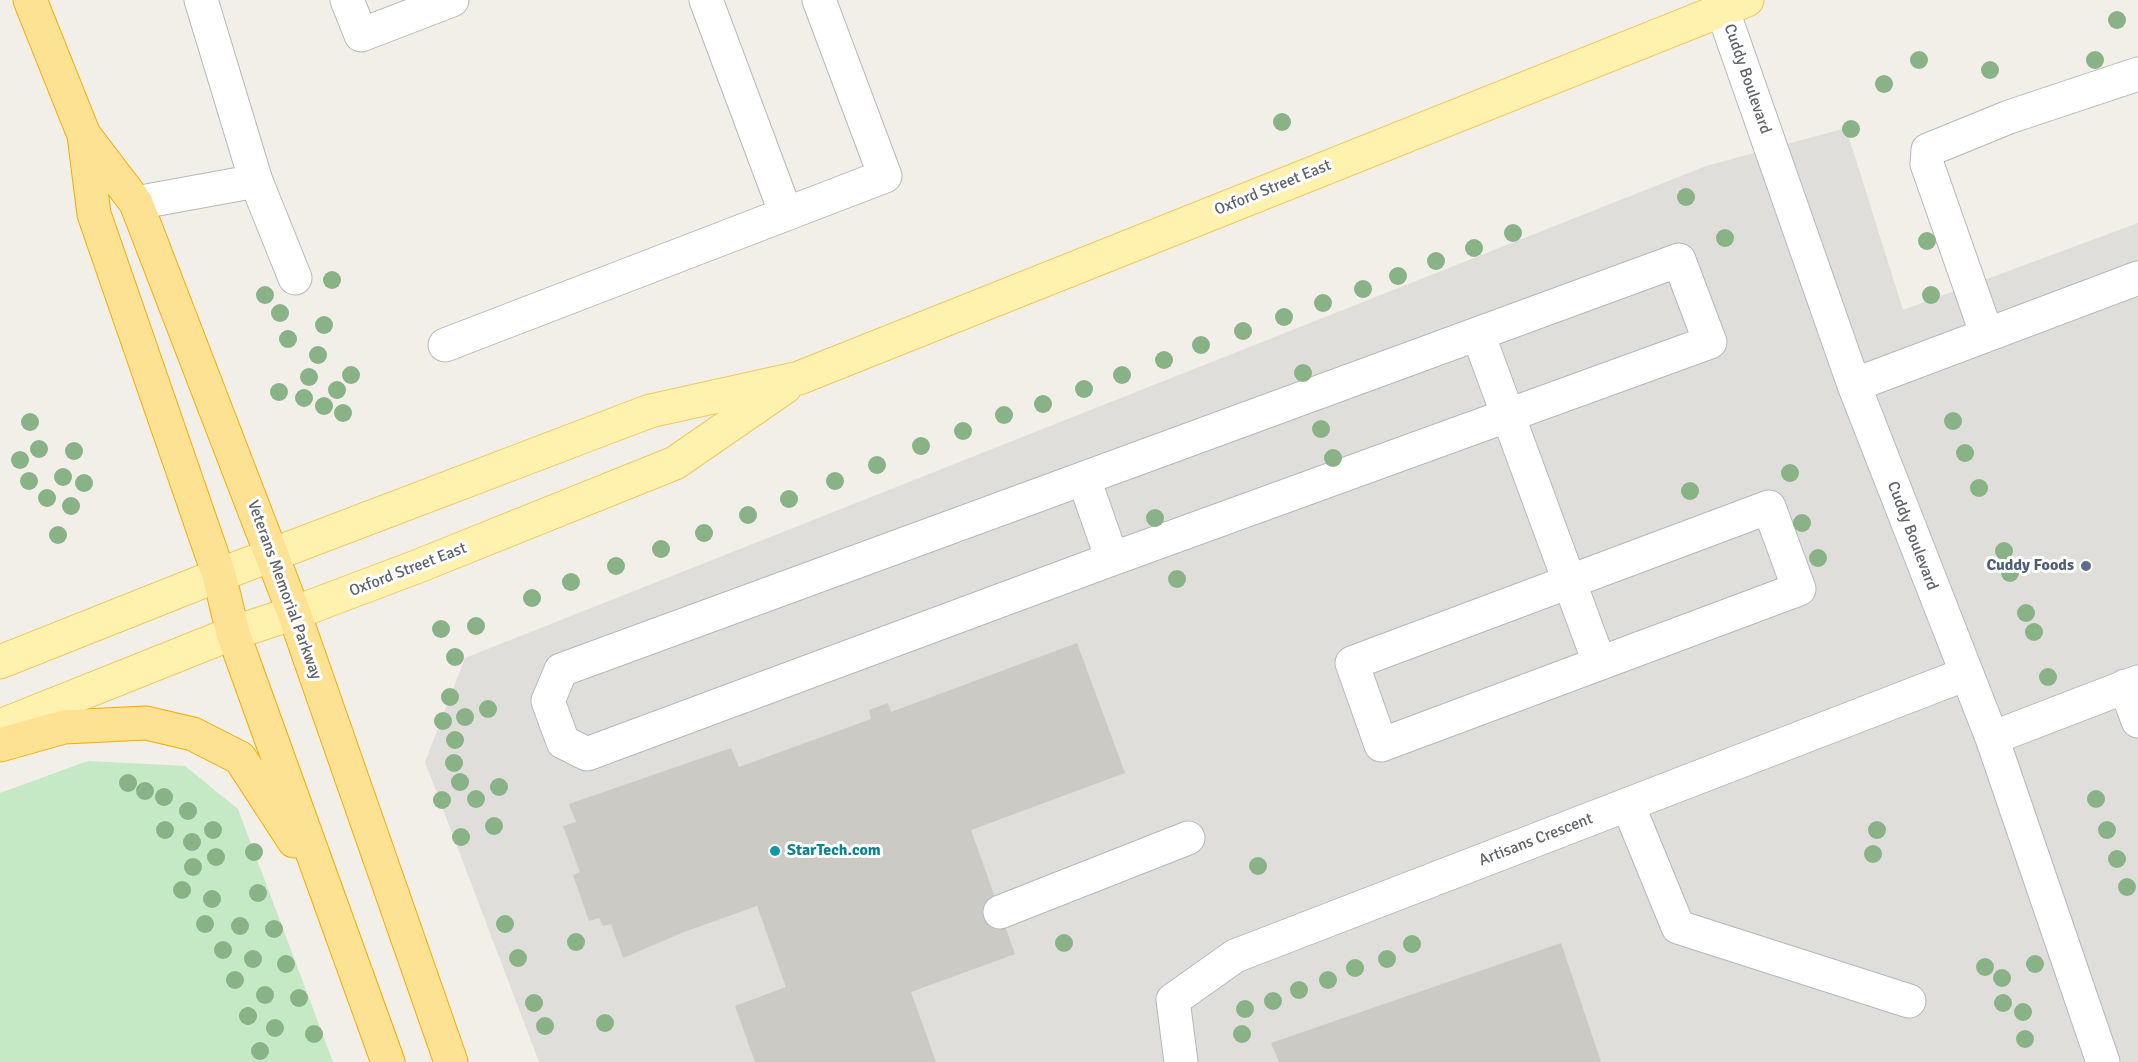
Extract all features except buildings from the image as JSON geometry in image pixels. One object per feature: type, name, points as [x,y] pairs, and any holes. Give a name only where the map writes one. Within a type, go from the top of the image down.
[{"type":"highway","name":"Veterans Memorial Parkway","points":[[30,0],[84,135],[94,214],[219,575],[233,633],[388,1062]]},
{"type":"highway","name":"Veterans Memorial Parkway","points":[[84,135],[136,203],[294,613],[451,1062]]},
{"type":"highway","points":[[0,745],[64,727],[146,723],[193,734],[240,758],[325,887]]},
{"type":"main road","name":"Oxford Street East","points":[[0,662],[219,575],[650,411],[799,378],[1730,3]]},
{"type":"main road","name":"Oxford Street East","points":[[0,726],[233,633],[294,613],[416,567],[675,463],[799,378]]},
{"type":"street","points":[[201,0],[256,181],[295,278]]},
{"type":"street","points":[[347,0],[362,35],[452,0]]},
{"type":"street","points":[[706,0],[786,214]]},
{"type":"street","points":[[445,345],[885,176],[819,0]]},
{"type":"street","name":"Cuddy Boulevard","points":[[1730,3],[1854,385],[1992,738],[2103,1062]]},
{"type":"street","points":[[1987,335],[1927,164],[1928,150],[2009,117],[2138,74]]},
{"type":"street","points":[[136,203],[256,181]]},
{"type":"street","points":[[1679,260],[1710,342],[1507,415],[587,754],[563,742],[548,701],[561,670],[1679,260]]},
{"type":"street","points":[[1854,385],[2138,278]]},
{"type":"street","points":[[1478,334],[1599,662]]},
{"type":"street","points":[[1084,479],[1112,560]]},
{"type":"street","points":[[1769,507],[1799,589],[1381,745],[1352,663],[1570,582],[1769,507]]},
{"type":"street","name":"Artisans Crescent","points":[[1181,1062],[1173,1000],[1235,957],[1966,674]]},
{"type":"street","points":[[1992,738],[2132,684],[2138,721]]},
{"type":"street","points":[[1628,804],[1678,927],[1910,1001]]},
{"type":"street","points":[[1000,912],[1188,838]]},
{"type":"shaded area","points":[[1846,128],[1903,310],[2138,223],[2138,1062],[539,1062],[425,762],[465,658],[1706,166]]},
{"type":"green space","points":[[88,761],[185,766],[238,809],[333,1062],[0,1062],[0,793]]},
{"type":"place","name":"Cuddy Foods","points":[[2086,566]]},
{"type":"place","name":"StarTech.com","points":[[775,851]]}]
